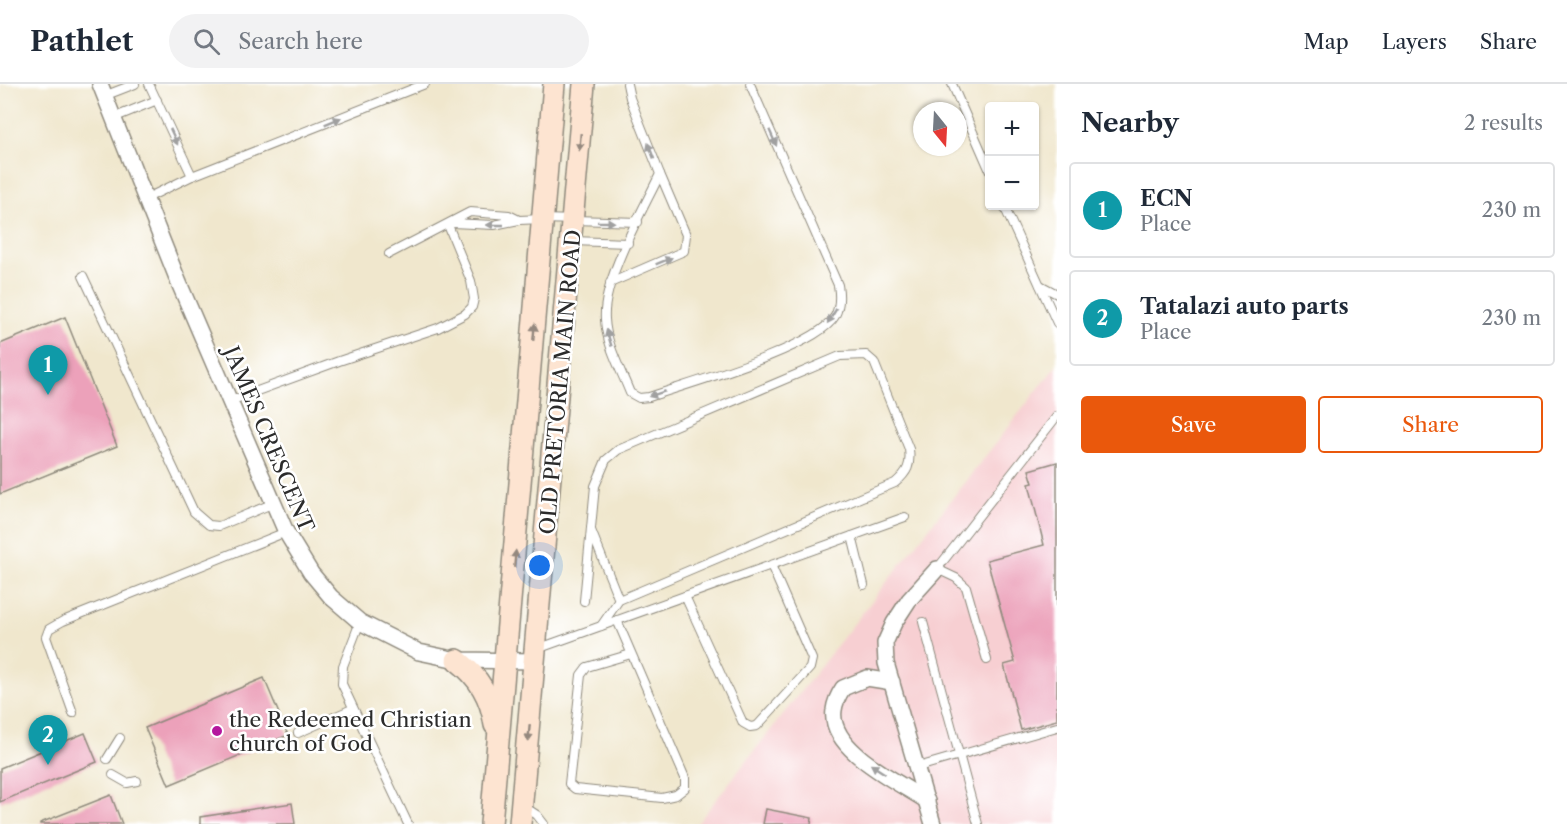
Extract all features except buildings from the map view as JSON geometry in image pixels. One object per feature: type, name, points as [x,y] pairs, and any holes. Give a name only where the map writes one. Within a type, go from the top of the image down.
[{"type":"main road","name":"OLD PRETORIA MAIN ROAD","points":[[491,824],[507,661],[554,84]]},
{"type":"main road","name":"OLD PRETORIA MAIN ROAD","points":[[521,815],[584,84]]},
{"type":"main road","points":[[457,660],[473,672],[484,689],[492,708],[499,749]]},
{"type":"street","name":"JAMES CRESCENT","points":[[102,90],[179,283],[286,532],[301,560],[320,585],[360,622],[419,652],[457,660],[507,661],[536,656]]},
{"type":"street","points":[[933,824],[892,682],[885,643],[909,600],[937,569]]},
{"type":"street","points":[[892,682],[867,678],[843,688],[834,711],[836,729],[846,746],[927,801]]},
{"type":"lane","points":[[102,90],[135,84]]},
{"type":"lane","points":[[149,84],[192,176]]},
{"type":"lane","points":[[147,198],[192,176],[425,84]]},
{"type":"lane","points":[[610,283],[684,251],[686,235],[630,98],[627,84]]},
{"type":"lane","points":[[660,174],[610,283],[605,320],[609,338],[630,393],[639,398],[649,397],[793,346],[822,330],[834,317],[840,299],[838,285],[750,84]]},
{"type":"lane","points":[[951,84],[985,160]]},
{"type":"lane","points":[[113,118],[157,100]]},
{"type":"lane","points":[[1006,210],[1057,323]]},
{"type":"lane","points":[[389,254],[450,224],[494,225],[519,220],[543,219],[573,231],[628,243]]},
{"type":"lane","points":[[573,231],[639,222]]},
{"type":"lane","points":[[230,401],[438,328],[465,315],[472,307],[474,299],[471,281],[450,224]]},
{"type":"lane","points":[[82,276],[194,512],[209,525],[219,526],[274,503]]},
{"type":"lane","points":[[1039,284],[1057,294]]},
{"type":"lane","points":[[584,601],[595,486],[606,460],[618,450],[840,356],[866,355],[874,362],[909,449],[911,463],[905,474],[895,483],[620,600],[601,626]]},
{"type":"lane","points":[[987,660],[966,587],[956,578],[937,569],[1057,416]]},
{"type":"lane","points":[[536,656],[601,626],[905,516]]},
{"type":"lane","points":[[591,528],[620,600]]},
{"type":"lane","points":[[73,713],[46,637],[49,629],[63,621],[286,532]]},
{"type":"lane","points":[[852,536],[864,585]]},
{"type":"lane","points":[[685,596],[743,723],[750,727],[757,726],[810,668],[812,659],[771,565]]},
{"type":"lane","points":[[617,620],[685,778],[684,788],[676,795],[662,798],[575,789],[569,784],[581,675],[587,667],[601,661],[631,654]]},
{"type":"lane","points":[[360,622],[345,658],[342,676],[344,692],[408,824]]},
{"type":"lane","points":[[923,622],[978,824]]},
{"type":"lane","points":[[298,733],[352,709]]},
{"type":"lane","points":[[918,766],[1057,727]]},
{"type":"lane","points":[[107,759],[120,738]]},
{"type":"lane","points":[[113,775],[127,783],[137,782]]},
{"type":"lane","points":[[521,815],[537,815],[544,824]]},
{"type":"shaded area","points":[[1057,365],[1057,824],[697,824]]},
{"type":"place","name":"ECN","points":[[48,395]]},
{"type":"place","name":"the Redeemed Christian church of God","points":[[217,731]]},
{"type":"place","name":"Tatalazi auto parts","points":[[48,765]]}]
